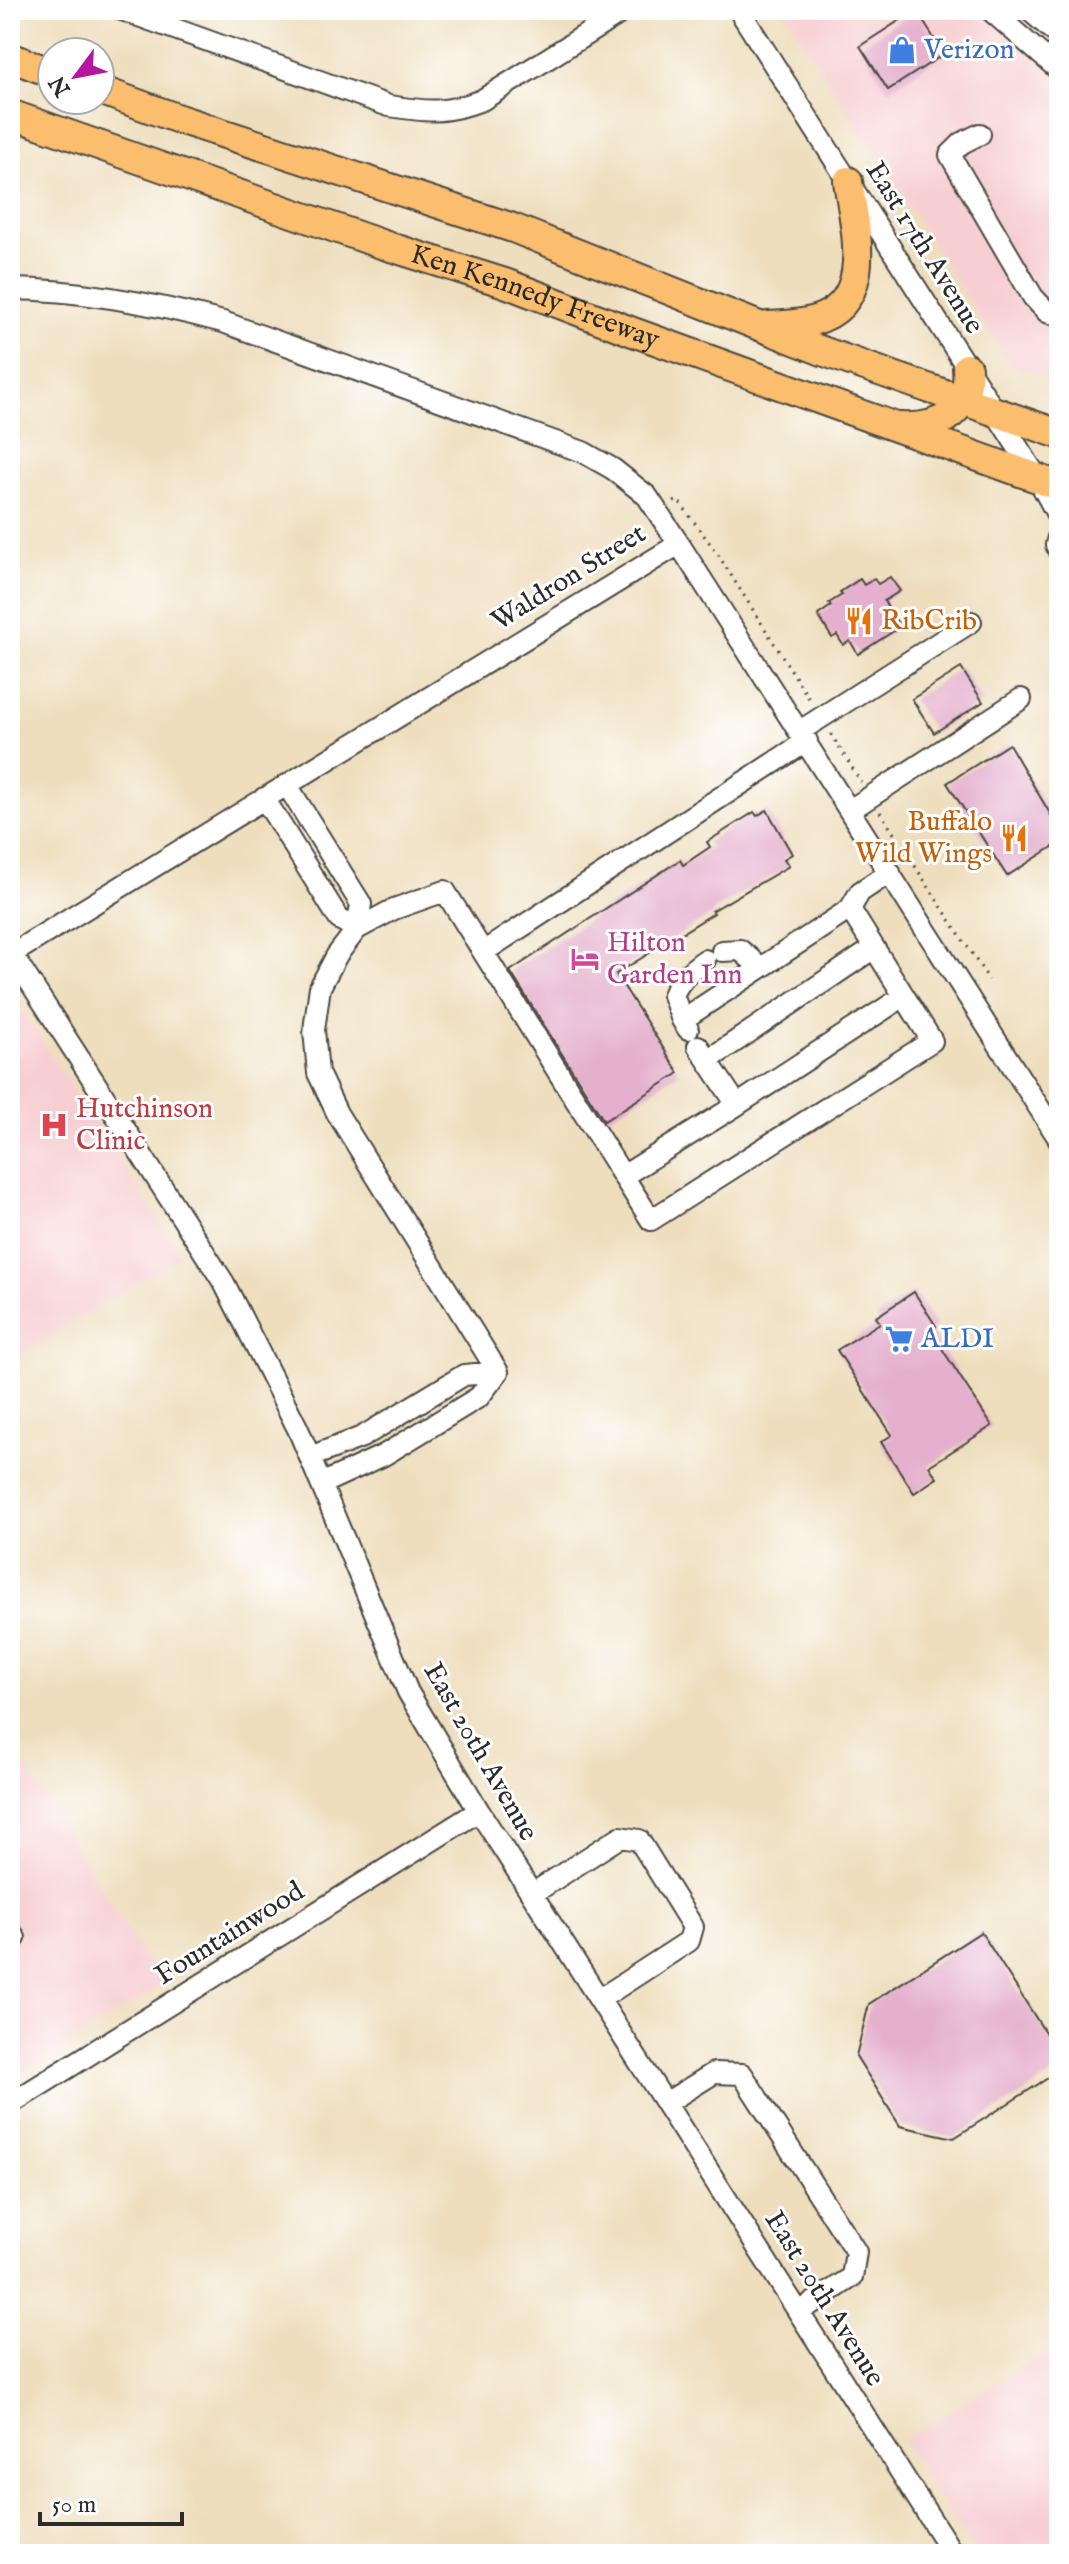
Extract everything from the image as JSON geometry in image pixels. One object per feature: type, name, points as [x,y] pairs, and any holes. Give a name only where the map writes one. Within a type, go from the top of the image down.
[{"type":"highway","points":[[10,57],[36,67]]},
{"type":"highway","name":"Ken Kennedy Freeway","points":[[116,96],[513,228],[822,351],[1059,434]]},
{"type":"highway","name":"Ken Kennedy Freeway","points":[[10,114],[381,244],[505,283],[1048,482]]},
{"type":"highway","points":[[763,327],[814,321],[837,309],[852,288],[859,254],[848,181]]},
{"type":"highway","points":[[892,426],[911,427],[941,420],[964,400],[967,368]]},
{"type":"street","points":[[122,10],[389,106],[429,112],[459,109],[482,100],[625,10]]},
{"type":"street","name":"East 17th Avenue","points":[[739,10],[995,411],[1048,482],[1059,518]]},
{"type":"street","points":[[990,10],[1059,70]]},
{"type":"street","points":[[1029,10],[1059,36]]},
{"type":"street","points":[[980,134],[962,143],[950,155],[1033,297],[1047,312],[1059,316]]},
{"type":"street","points":[[10,289],[104,295],[223,322],[583,452],[613,469],[647,496],[679,544]]},
{"type":"street","points":[[1059,534],[1056,545],[1059,550]]},
{"type":"street","name":"Waldron Street","points":[[11,953],[679,544],[1059,1139]]},
{"type":"street","points":[[483,952],[971,622]]},
{"type":"street","points":[[850,810],[1021,699]]},
{"type":"street","points":[[287,785],[361,904],[357,929]]},
{"type":"street","points":[[264,798],[339,919],[357,929]]},
{"type":"street","points":[[694,1039],[760,967],[850,909],[860,892],[890,872]]},
{"type":"street","points":[[498,1372],[337,1113],[318,1073],[314,1030],[320,987],[337,955],[357,929],[394,909],[445,891],[651,1220],[932,1041],[850,909]]},
{"type":"street","points":[[694,1039],[874,948]]},
{"type":"street","points":[[737,1105],[694,1039],[673,995],[690,971],[713,956],[740,950],[760,967]]},
{"type":"street","name":"East 20th Avenue","points":[[11,953],[224,1283],[298,1429],[408,1692],[479,1811],[953,2554]]},
{"type":"street","points":[[623,1176],[904,996]]},
{"type":"street","points":[[310,1457],[362,1437],[464,1375],[498,1372]]},
{"type":"street","points":[[321,1484],[384,1455],[479,1397],[498,1372]]},
{"type":"street","name":"Fountainwood","points":[[10,2104],[479,1811]]},
{"type":"street","points":[[532,1894],[620,1837],[639,1840],[693,1927],[689,1941],[600,1999]]},
{"type":"street","points":[[666,2103],[714,2073],[742,2074],[856,2252],[852,2277],[799,2312]]},
{"type":"shaded area","points":[[783,10],[1059,10],[1059,383],[1010,365]]},
{"type":"shaded area","name":"Hutchinson Clinic","points":[[10,991],[181,1256],[10,1360]]},
{"type":"shaded area","points":[[10,1741],[162,1986],[10,2080]]},
{"type":"shaded area","points":[[1059,2344],[1059,2554],[975,2554],[902,2441]]},
{"type":"building","name":"Verizon","points":[[916,10],[944,54],[888,90],[860,46]]},
{"type":"building","name":"RibCrib","points":[[890,577],[900,591],[884,601],[900,627],[858,654],[850,641],[843,645],[837,635],[832,638],[818,615],[831,606],[829,603],[860,579],[864,585],[874,579],[878,584]]},
{"type":"building","points":[[961,668],[983,702],[934,733],[912,699]]},
{"type":"building","points":[[1009,744],[1052,817],[1059,812],[1059,843],[1007,876],[947,783]]},
{"type":"building","name":"Hilton Garden Inn","points":[[767,810],[792,854],[784,859],[789,866],[712,911],[714,913],[616,974],[679,1073],[604,1121],[510,971],[680,860],[683,865],[710,847],[707,842],[754,812],[757,816]]},
{"type":"building","points":[[914,1292],[936,1326],[930,1330],[992,1426],[929,1466],[937,1478],[914,1493],[881,1442],[892,1435],[837,1350],[880,1323],[876,1317]]},
{"type":"building","points":[[981,1932],[1059,2054],[1059,2071],[954,2138],[900,2126],[856,2056],[869,2004]]},
{"type":"place","name":"Verizon","points":[[902,50]]},
{"type":"place","name":"RibCrib","points":[[859,621]]},
{"type":"place","name":"Buffalo Wild Wings","points":[[1014,838]]},
{"type":"place","name":"Hilton Garden Inn","points":[[585,959]]},
{"type":"place","name":"Hutchinson Clinic","points":[[54,1125]]},
{"type":"place","name":"ALDI","points":[[899,1339]]}]
